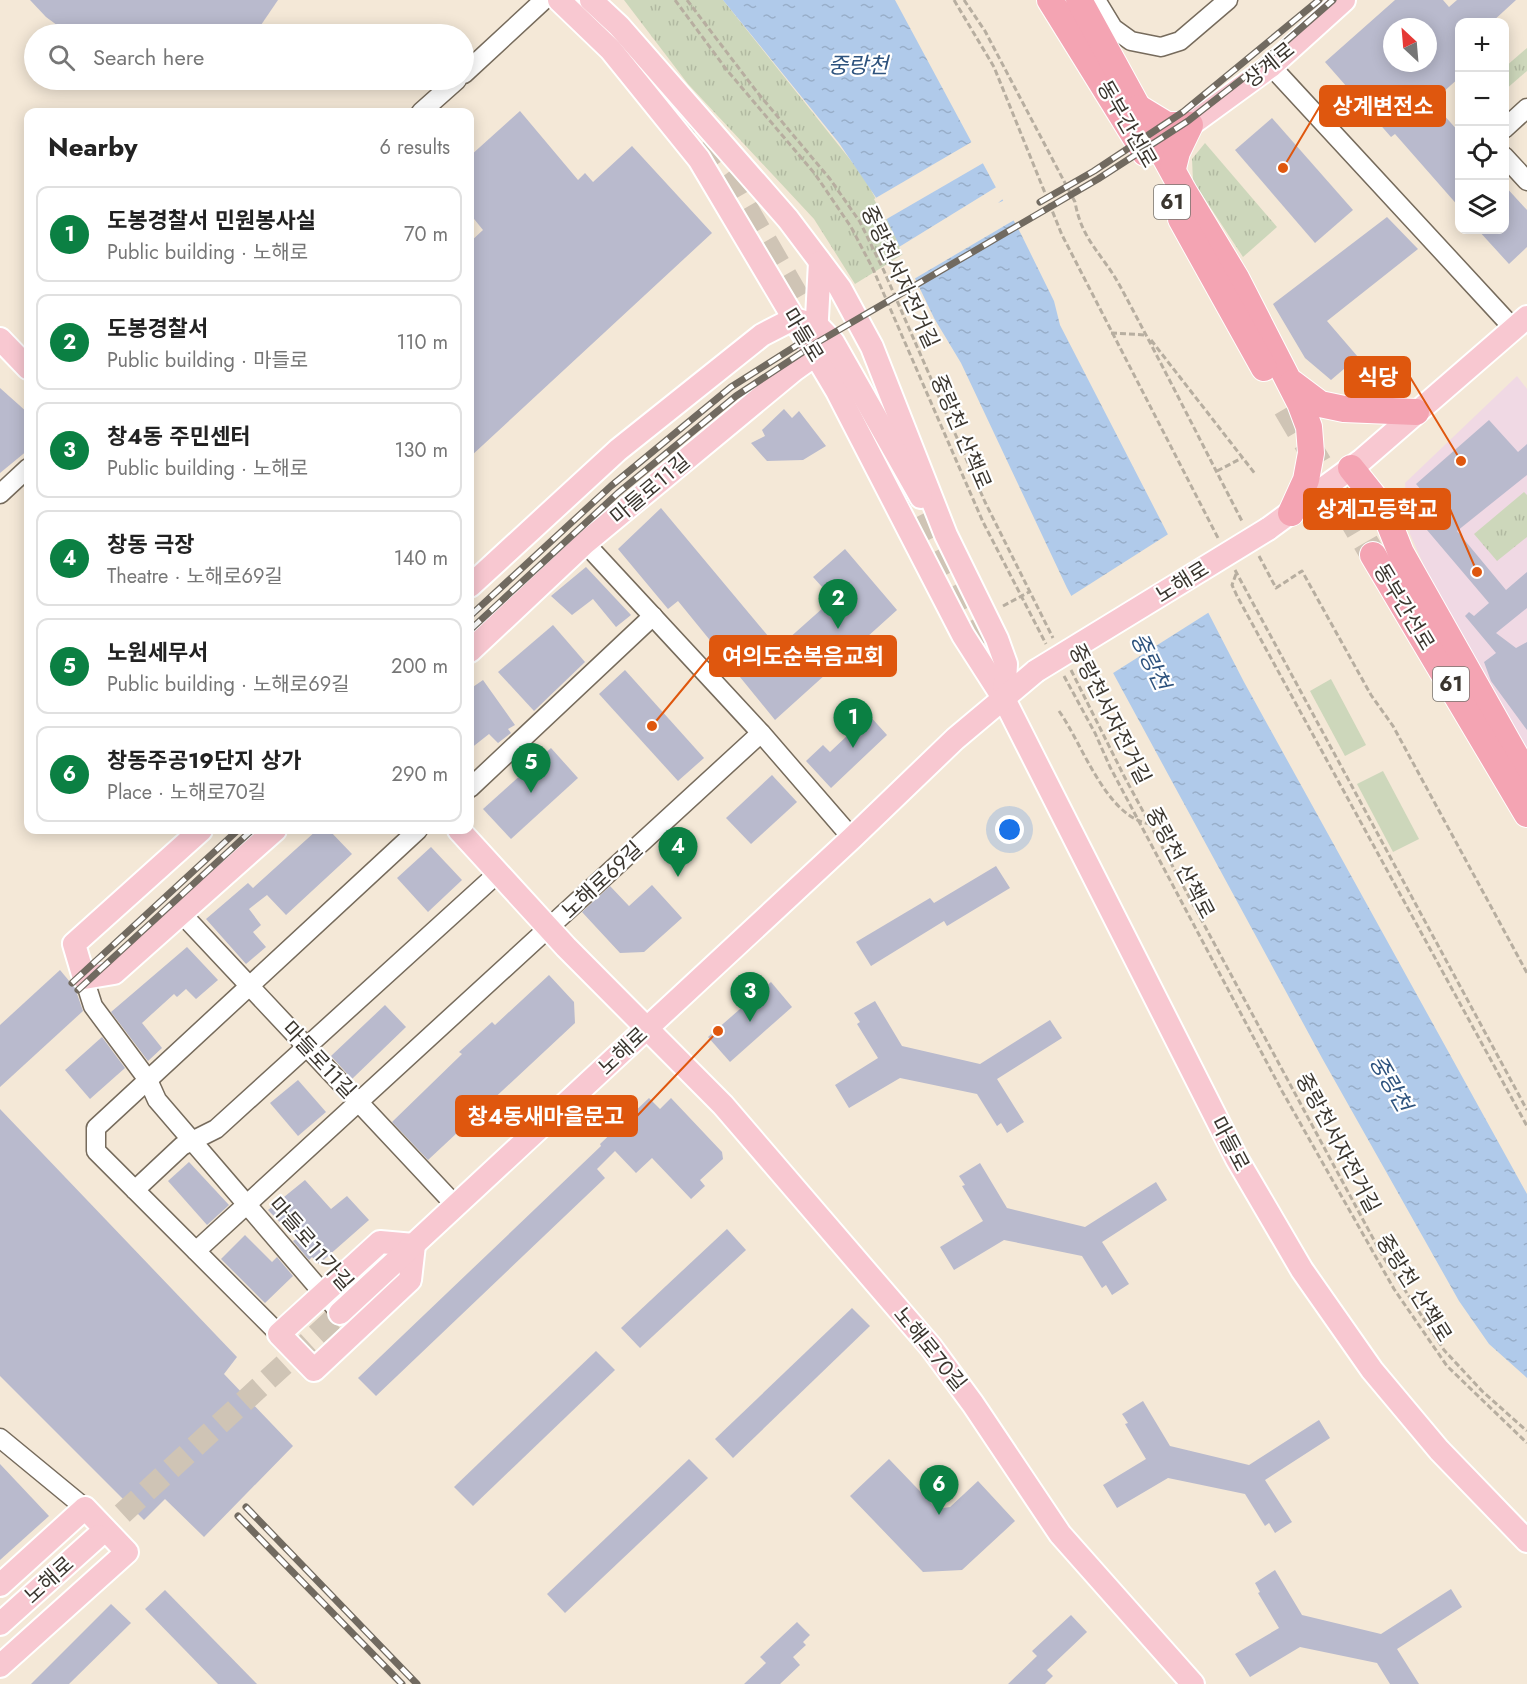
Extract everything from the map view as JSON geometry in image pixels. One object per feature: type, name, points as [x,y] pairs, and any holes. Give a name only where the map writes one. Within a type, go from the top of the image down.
[{"type":"highway","name":"동부간선로","points":[[1050,0],[1135,136],[1286,408]]},
{"type":"highway","points":[[1079,0],[1183,190],[1236,278],[1289,381],[1309,427],[1311,453],[1306,480],[1291,513]]},
{"type":"highway","points":[[1138,107],[1167,125],[1190,126],[1177,152],[1173,168]]},
{"type":"highway","points":[[1289,381],[1320,404],[1344,409],[1416,412]]},
{"type":"highway","points":[[1351,468],[1383,508],[1401,554],[1527,776]]},
{"type":"highway","name":"동부간선로","points":[[1372,555],[1527,814]]},
{"type":"main road","name":"마들로","points":[[559,0],[611,50],[699,159],[837,391],[963,635],[1004,699],[1237,1159],[1302,1270],[1372,1370],[1439,1450],[1527,1541]]},
{"type":"main road","points":[[591,0],[619,26],[781,210],[840,288],[872,347],[946,535],[997,639],[1006,664],[1004,699]]},
{"type":"main road","name":"상계로","points":[[1190,126],[1271,66],[1344,0]]},
{"type":"main road","points":[[815,356],[820,262]]},
{"type":"main road","points":[[474,582],[618,450],[754,341],[793,319],[818,326],[833,342],[906,475],[946,535]]},
{"type":"main road","name":"노해로","points":[[340,1313],[852,838],[955,739],[1036,671],[1261,537],[1351,468],[1521,323]]},
{"type":"main road","points":[[0,339],[24,364]]},
{"type":"main road","name":"마들로11길","points":[[474,647],[585,543],[778,383],[815,356]]},
{"type":"main road","points":[[778,383],[804,375],[819,378],[837,391]]},
{"type":"main road","points":[[197,834],[74,944],[84,978],[114,973],[271,834]]},
{"type":"main road","name":"노해로69길","points":[[463,834],[549,929],[647,1029]]},
{"type":"main road","name":"노해로70길","points":[[647,1029],[723,1105],[931,1347],[973,1404],[1060,1534],[1193,1684]]},
{"type":"main road","points":[[380,1242],[414,1245],[410,1280],[314,1370],[279,1334],[380,1242]]},
{"type":"main road","points":[[0,1585],[85,1508],[127,1552],[0,1666]]},
{"type":"main road","name":"노해로","points":[[0,1624],[98,1536]]},
{"type":"street","points":[[474,65],[544,0]]},
{"type":"street","points":[[1096,0],[1113,28],[1131,41],[1161,47],[1180,41],[1227,0]]},
{"type":"street","name":"노해로","points":[[1271,66],[1521,323]]},
{"type":"street","points":[[426,108],[446,90]]},
{"type":"street","points":[[1507,126],[1527,108]]},
{"type":"street","points":[[1509,160],[1524,173]]},
{"type":"street","points":[[0,494],[24,472]]},
{"type":"street","points":[[585,543],[761,733],[852,838]]},
{"type":"street","points":[[474,784],[653,616]]},
{"type":"street","name":"노해로69길","points":[[358,1103],[761,733]]},
{"type":"street","points":[[279,1334],[96,1151],[96,1128],[414,834]]},
{"type":"street","points":[[135,1190],[182,1146],[216,1129],[308,1048],[498,873]]},
{"type":"street","name":"마들로11길","points":[[182,914],[456,1206]]},
{"type":"street","name":"마들로11가길","points":[[84,978],[93,1006],[148,1080],[157,1100],[340,1313]]},
{"type":"street","name":"마들로11가길","points":[[196,1251],[358,1103]]},
{"type":"street","points":[[0,1438],[85,1508]]},
{"type":"path","name":"중랑천 산책로","points":[[675,0],[726,69],[815,174],[851,226],[873,269],[983,522],[1020,597],[1048,646]]},
{"type":"path","name":"중랑천서자전거길","points":[[687,0],[757,92],[830,179],[860,222],[885,271],[985,502],[1058,647]]},
{"type":"path","points":[[964,0],[985,31],[1075,202],[1077,218],[1087,240],[1107,264],[1147,335],[1243,525]]},
{"type":"path","points":[[1111,333],[1147,335],[1256,475]]},
{"type":"path","points":[[1216,471],[1242,458]]},
{"type":"path","points":[[1261,537],[1276,588],[1302,571],[1371,695],[1393,726],[1527,973]]},
{"type":"path","points":[[1236,572],[1232,585],[1234,591],[1527,1126]]},
{"type":"path","points":[[1003,606],[1029,592]]},
{"type":"path","name":"중랑천 산책로","points":[[1059,666],[1282,1091],[1394,1288],[1447,1366],[1527,1443]]},
{"type":"path","name":"중랑천서자전거길","points":[[1070,668],[1150,824],[1347,1192],[1417,1311],[1455,1362],[1527,1431]]},
{"type":"path","points":[[1059,711],[1118,806],[1140,823],[1150,824]]},
{"type":"shaded area","points":[[1517,376],[1527,389],[1527,757],[1444,611],[1410,534],[1405,483]]},
{"type":"green space","points":[[624,0],[723,0],[864,177],[905,253],[855,284],[814,219],[688,84]]},
{"type":"green space","points":[[1527,48],[1527,71],[1509,87],[1509,64]]},
{"type":"green space","points":[[1205,143],[1277,227],[1243,257],[1193,181],[1192,159]]},
{"type":"green space","points":[[1524,492],[1527,495],[1527,537],[1497,561],[1474,534]]},
{"type":"green space","points":[[1331,679],[1366,745],[1345,756],[1310,691]]},
{"type":"green space","points":[[1383,771],[1419,839],[1393,852],[1357,784]]},
{"type":"water","name":"중랑천","points":[[723,0],[895,0],[1021,234],[1054,301],[1060,325],[1244,682],[1527,1194],[1527,1378],[1489,1344],[1459,1301],[1322,1058],[1067,588],[961,363],[934,318],[877,199],[839,143]]},
{"type":"pier","points":[[975,140],[985,162],[885,220],[874,199]]},
{"type":"pier","points":[[998,186],[1004,198],[998,203],[1005,200],[1016,219],[914,279],[899,247]]},
{"type":"pier","points":[[1170,533],[1211,611],[1110,675],[1068,598]]},
{"type":"building","points":[[30,0],[278,0],[262,24],[55,24]]},
{"type":"building","points":[[1395,0],[1443,0],[1449,7],[1457,0],[1516,0],[1496,18],[1455,18],[1455,81],[1432,102],[1455,127],[1455,202],[1395,134],[1391,137],[1325,62]]},
{"type":"building","points":[[520,111],[578,180],[585,173],[593,182],[632,146],[712,233],[474,453],[474,238],[483,230],[474,219],[474,152]]},
{"type":"building","points":[[1272,118],[1353,210],[1315,243],[1235,150]]},
{"type":"building","points":[[1509,190],[1527,210],[1527,247],[1509,264],[1482,234],[1509,234]]},
{"type":"building","points":[[1387,217],[1418,249],[1327,321],[1358,357],[1331,380],[1305,358],[1273,304]]},
{"type":"building","points":[[0,388],[24,409],[24,453],[0,473]]},
{"type":"building","points":[[784,409],[792,418],[799,411],[826,446],[803,460],[767,461],[751,443],[765,436],[762,430]]},
{"type":"building","points":[[1489,420],[1518,452],[1527,444],[1527,475],[1457,531],[1506,590],[1527,572],[1527,608],[1496,633],[1516,648],[1527,642],[1527,730],[1491,681],[1484,662],[1496,653],[1465,616],[1469,612],[1474,616],[1489,603],[1427,530],[1443,515],[1416,484]]},
{"type":"building","points":[[661,508],[778,648],[833,599],[813,577],[845,549],[897,610],[775,720],[678,601],[668,609],[618,549]]},
{"type":"building","points":[[586,567],[631,615],[616,627],[593,599],[572,615],[551,596]]},
{"type":"building","points":[[553,625],[585,662],[534,711],[498,672]]},
{"type":"building","points":[[625,670],[704,758],[678,781],[599,694]]},
{"type":"building","points":[[483,680],[515,725],[508,729],[511,733],[498,743],[489,734],[474,746],[474,686]]},
{"type":"building","points":[[869,715],[887,735],[831,788],[806,761],[823,745],[830,752]]},
{"type":"building","points":[[551,748],[578,778],[511,839],[483,809]]},
{"type":"building","points":[[772,775],[797,802],[751,844],[726,818]]},
{"type":"building","points":[[313,834],[333,834],[352,854],[286,915],[267,895],[249,909],[261,925],[253,932],[266,947],[246,964],[206,919],[248,883],[253,888]]},
{"type":"building","points":[[431,847],[462,880],[428,912],[397,878]]},
{"type":"building","points":[[996,866],[1010,888],[947,926],[944,921],[871,966],[856,942],[930,898],[934,903]]},
{"type":"building","points":[[652,885],[682,918],[644,952],[620,953],[582,912],[610,886],[629,906]]},
{"type":"building","points":[[187,947],[218,980],[196,999],[186,989],[177,997],[174,994],[142,1023],[162,1048],[148,1061],[111,1012]]},
{"type":"building","points":[[60,970],[75,988],[83,1011],[0,1087],[0,1025]]},
{"type":"building","points":[[549,975],[574,1002],[575,1023],[428,1160],[392,1122],[462,1054],[459,1052],[492,1022],[495,1025]]},
{"type":"building","points":[[771,982],[792,1007],[730,1062],[708,1037]]},
{"type":"building","points":[[875,1001],[902,1046],[980,1064],[1050,1020],[1062,1038],[997,1079],[1024,1122],[1007,1133],[1001,1123],[997,1126],[977,1094],[900,1078],[849,1108],[835,1085],[878,1058],[857,1024],[860,1022],[854,1013]]},
{"type":"building","points":[[385,1005],[406,1027],[352,1079],[331,1056]]},
{"type":"building","points":[[102,1037],[125,1068],[90,1099],[65,1070]]},
{"type":"building","points":[[298,1080],[326,1112],[298,1136],[270,1103]]},
{"type":"building","points":[[649,1098],[660,1109],[671,1098],[722,1152],[723,1159],[700,1180],[705,1186],[691,1199],[652,1158],[636,1173],[615,1151],[597,1169],[605,1178],[376,1396],[358,1378],[601,1146],[600,1144],[621,1124],[618,1122],[627,1113],[630,1116]]},
{"type":"building","points":[[0,1109],[237,1357],[224,1374],[293,1446],[204,1537],[165,1499],[144,1520],[0,1376]]},
{"type":"building","points":[[189,1162],[229,1205],[207,1225],[168,1181]]},
{"type":"building","points":[[980,1163],[1007,1208],[1085,1227],[1156,1182],[1167,1200],[1102,1242],[1129,1284],[1112,1295],[1106,1285],[1102,1288],[1082,1256],[1004,1240],[954,1270],[940,1247],[983,1221],[962,1186],[965,1185],[959,1176]]},
{"type":"building","points":[[305,1180],[331,1209],[347,1196],[369,1220],[319,1264],[312,1257],[309,1260],[293,1241],[296,1239],[268,1210]]},
{"type":"building","points":[[727,1229],[746,1250],[640,1348],[621,1328]]},
{"type":"building","points":[[245,1235],[272,1262],[277,1257],[293,1276],[265,1303],[221,1259]]},
{"type":"building","points":[[852,1308],[870,1326],[733,1458],[715,1439]]},
{"type":"building","points":[[596,1351],[615,1370],[473,1506],[454,1487]]},
{"type":"building","points":[[1143,1401],[1170,1446],[1249,1465],[1319,1420],[1330,1438],[1265,1480],[1292,1522],[1275,1533],[1269,1523],[1265,1526],[1245,1494],[1168,1478],[1117,1508],[1103,1485],[1146,1459],[1125,1424],[1128,1423],[1122,1414]]},
{"type":"building","points":[[689,1459],[708,1478],[565,1613],[547,1594]]},
{"type":"building","points":[[889,1459],[937,1509],[950,1507],[978,1481],[1015,1521],[962,1570],[923,1572],[850,1496]]},
{"type":"building","points":[[0,1464],[49,1516],[0,1560]]},
{"type":"building","points":[[1275,1570],[1302,1615],[1381,1634],[1451,1589],[1462,1607],[1397,1649],[1419,1684],[1390,1684],[1377,1663],[1300,1647],[1250,1677],[1235,1654],[1279,1628],[1258,1593],[1260,1592],[1255,1583]]},
{"type":"building","points":[[165,1590],[257,1684],[218,1684],[145,1609]]},
{"type":"building","points":[[111,1604],[131,1623],[69,1684],[31,1684]]},
{"type":"building","points":[[1071,1615],[1087,1632],[1047,1670],[1053,1676],[1045,1684],[1008,1684],[1037,1656],[1032,1651]]},
{"type":"building","points":[[797,1622],[810,1635],[803,1642],[806,1645],[793,1657],[800,1665],[780,1684],[744,1684],[766,1663],[760,1657]]},
{"type":"tunnel","points":[[655,81],[727,177],[821,340]]},
{"type":"tunnel","points":[[1286,408],[1373,555]]},
{"type":"tunnel","points":[[863,413],[990,661]]},
{"type":"tunnel","points":[[98,1536],[340,1313]]},
{"type":"railway","points":[[1040,202],[1094,171],[1183,112],[1319,0]]},
{"type":"railway","points":[[474,626],[618,493],[736,396],[818,342],[1098,179],[1188,121],[1251,72],[1333,0]]},
{"type":"railway","points":[[474,612],[611,486],[731,387],[810,337]]},
{"type":"railway","points":[[72,983],[234,834]]},
{"type":"railway","points":[[78,990],[248,834]]},
{"type":"railway","points":[[246,1507],[417,1684]]},
{"type":"railway","points":[[238,1516],[402,1684]]},
{"type":"place","name":"상계변전소","points":[[1283,168]]},
{"type":"place","name":"식당","points":[[1461,461]]},
{"type":"place","name":"상계고등학교","points":[[1477,572]]},
{"type":"place","name":"도봉경찰서","points":[[838,629]]},
{"type":"place","name":"여의도순복음교회","points":[[652,726]]},
{"type":"place","name":"도봉경찰서 민원봉사실","points":[[853,748]]},
{"type":"place","name":"노원세무서","points":[[531,793]]},
{"type":"place","name":"창동 극장","points":[[678,877]]},
{"type":"place","name":"창4동 주민센터","points":[[750,1022]]},
{"type":"place","name":"창4동새마을문고","points":[[718,1031]]},
{"type":"place","name":"창동주공19단지 상가","points":[[939,1515]]}]
